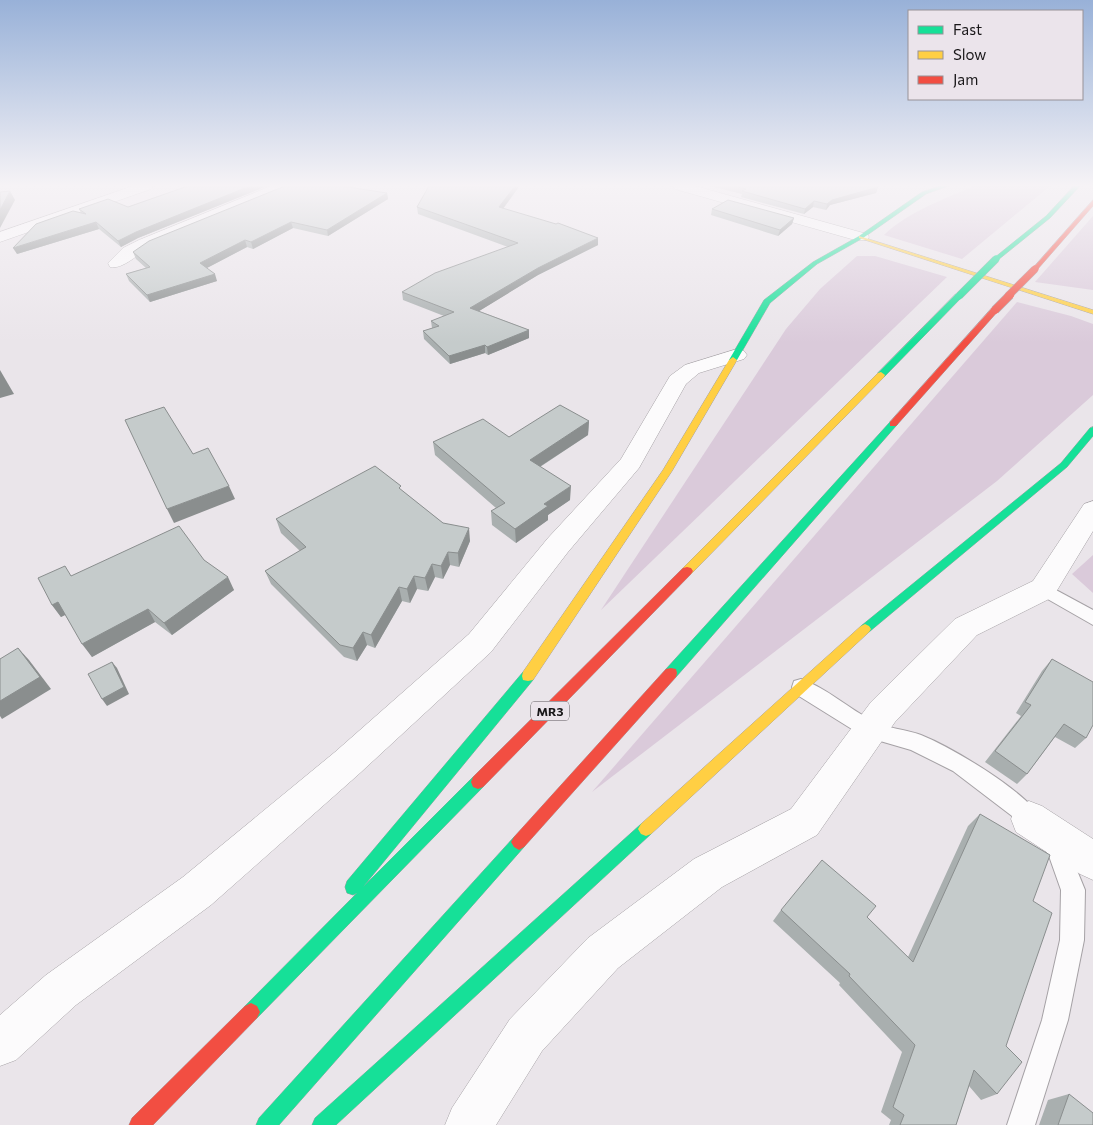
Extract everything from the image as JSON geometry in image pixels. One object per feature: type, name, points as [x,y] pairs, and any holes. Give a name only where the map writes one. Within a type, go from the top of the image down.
[{"type":"main road","points":[[345,896],[522,684],[667,471],[767,302],[815,264],[857,238]]},
{"type":"main road","points":[[869,238],[1093,312]]},
{"type":"main road","name":"MR3","points":[[139,1125],[959,296],[996,260],[1022,238]]},
{"type":"main road","points":[[266,1125],[995,310],[1061,238]]},
{"type":"main road","points":[[322,1125],[878,617],[1064,465],[1093,430]]},
{"type":"main road","points":[[225,1040],[326,919]]},
{"type":"street","points":[[116,263],[129,252],[154,238]]},
{"type":"street","points":[[0,1044],[61,990],[197,891],[348,763],[480,644],[558,545],[631,463],[677,380],[692,369],[736,354]]},
{"type":"street","points":[[469,1125],[526,1035],[603,953],[708,873],[804,822],[883,712],[966,627],[1043,589],[1093,510]]},
{"type":"street","points":[[1029,819],[1093,860]]},
{"type":"lane","points":[[1043,589],[1093,618]]},
{"type":"lane","points":[[802,687],[870,730],[915,742],[960,764],[1020,809],[1057,849],[1073,890],[1072,940],[1055,1020],[1022,1125]]},
{"type":"shaded area","points":[[895,238],[987,238],[962,259]]},
{"type":"shaded area","points":[[1073,238],[1093,238],[1093,290],[1035,282]]},
{"type":"shaded area","points":[[857,256],[875,256],[947,277],[601,610],[786,329],[820,289]]},
{"type":"shaded area","points":[[1017,302],[1071,316],[1093,324],[1093,395],[997,481],[592,792]]},
{"type":"shaded area","points":[[1093,555],[1093,593],[1072,574]]},
{"type":"building","points":[[22,238],[43,238],[13,248]]},
{"type":"building","points":[[155,238],[258,238],[251,242],[245,240],[200,263],[215,274],[147,295],[126,274],[150,267],[133,252]]},
{"type":"building","points":[[505,238],[597,238],[538,268],[470,308],[529,330],[487,347],[485,345],[449,356],[423,331],[439,326],[431,321],[454,312],[402,292],[435,273],[518,243]]},
{"type":"building","points":[[560,405],[589,421],[530,460],[571,486],[544,504],[548,506],[515,529],[491,511],[505,503],[433,442],[483,419],[509,437]]},
{"type":"building","points":[[164,407],[193,454],[208,448],[229,486],[167,509],[125,420]]},
{"type":"building","points":[[375,466],[443,523],[469,528],[458,553],[448,552],[441,566],[432,564],[425,578],[414,576],[407,589],[399,587],[371,635],[363,632],[353,648],[340,645],[265,571],[306,547],[276,519]]},
{"type":"building","points":[[179,526],[204,560],[228,577],[164,623],[148,609],[82,644],[58,602],[52,605],[38,578],[65,566],[71,576]]},
{"type":"building","points":[[18,648],[40,677],[0,701],[0,659]]},
{"type":"building","points":[[1052,659],[1093,682],[1093,725],[1086,738],[1064,724],[1027,774],[995,751],[1031,705],[1025,702]]},
{"type":"building","points":[[112,662],[124,687],[102,699],[88,674]]},
{"type":"building","points":[[980,814],[1050,855],[1033,901],[1052,913],[1006,1046],[1022,1062],[997,1094],[974,1070],[956,1125],[900,1125],[904,1115],[893,1107],[915,1045],[849,976],[850,974],[781,910],[822,860],[876,906],[867,917],[913,962]]},
{"type":"building","points":[[1069,1094],[1093,1113],[1093,1125],[1058,1125]]},
{"type":"traffic: fast","points":[[733,360],[767,302],[815,263],[858,238]]},
{"type":"traffic: fast","points":[[996,259],[1021,238]]},
{"type":"traffic: fast","points":[[959,296],[996,259]]},
{"type":"traffic: fast","points":[[881,375],[959,296]]},
{"type":"traffic: fast","points":[[671,673],[893,424]]},
{"type":"traffic: fast","points":[[865,629],[1064,465],[1093,430]]},
{"type":"traffic: fast","points":[[353,887],[528,676]]},
{"type":"traffic: fast","points":[[251,1012],[478,782]]},
{"type":"traffic: fast","points":[[322,1125],[646,829]]},
{"type":"traffic: fast","points":[[266,1125],[519,842]]},
{"type":"traffic: slow","points":[[866,238],[1093,312]]},
{"type":"traffic: slow","points":[[528,676],[667,471],[733,360]]},
{"type":"traffic: slow","points":[[687,571],[881,375]]},
{"type":"traffic: slow","points":[[646,829],[865,629]]},
{"type":"traffic: jam","points":[[1035,269],[1061,238]]},
{"type":"traffic: jam","points":[[995,310],[1035,269]]},
{"type":"traffic: jam","points":[[893,424],[995,310]]},
{"type":"traffic: jam","points":[[478,782],[687,571]]},
{"type":"traffic: jam","points":[[519,842],[671,673]]},
{"type":"traffic: jam","points":[[139,1125],[251,1012]]}]
